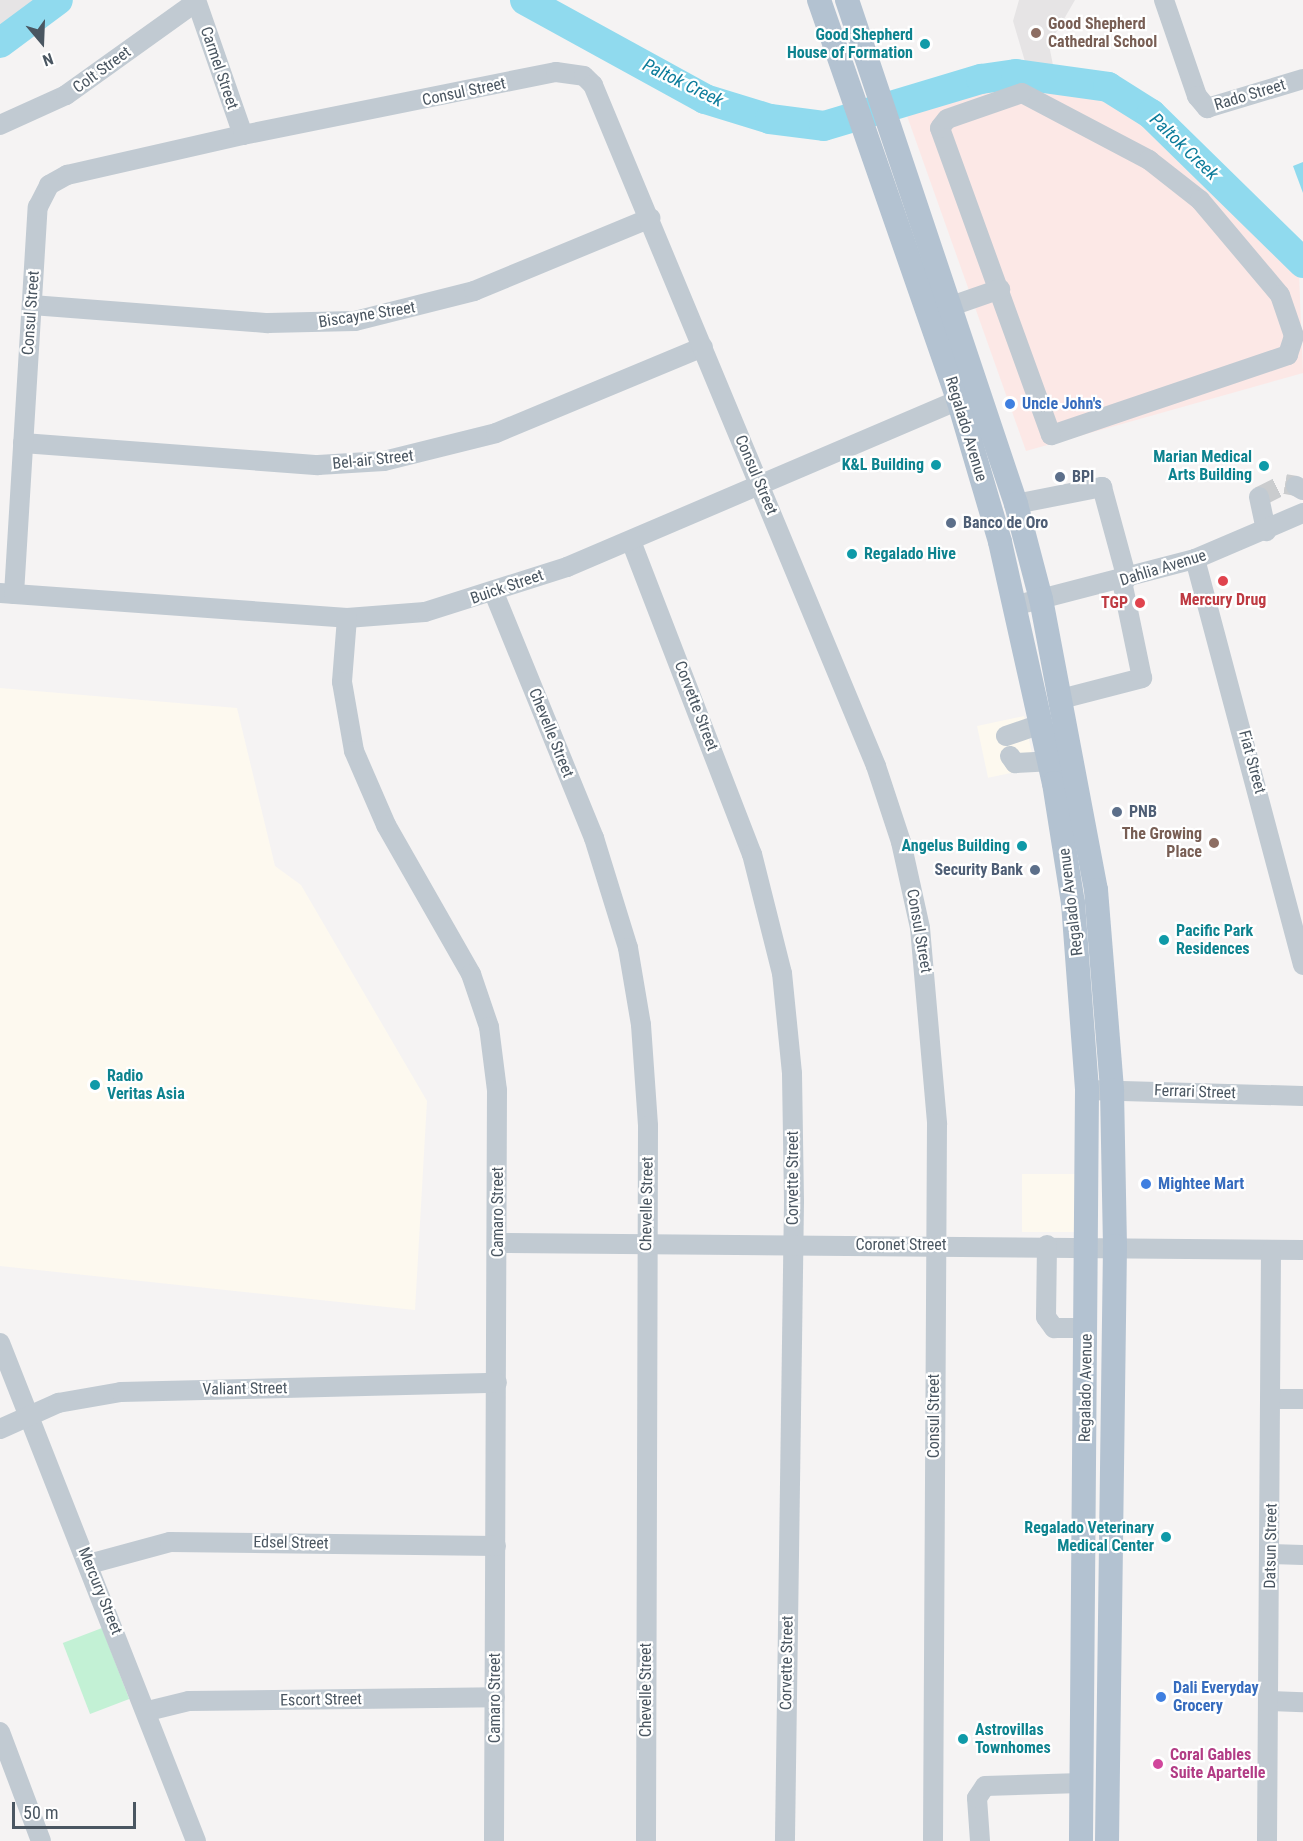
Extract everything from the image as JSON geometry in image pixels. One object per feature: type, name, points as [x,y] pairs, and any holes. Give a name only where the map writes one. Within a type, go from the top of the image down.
[{"type":"main road","name":"Regalado Avenue","points":[[819,0],[957,399],[1017,605],[1049,761],[1073,903],[1087,1090],[1088,1246],[1081,1841]]},
{"type":"main road","name":"Regalado Avenue","points":[[847,0],[1016,504],[1041,599],[1062,699],[1096,890],[1112,1090],[1115,1246],[1107,1841]]},
{"type":"street","name":"Rado Street","points":[[1164,0],[1197,96],[1207,108],[1303,79]]},
{"type":"street","name":"Colt Street","points":[[0,125],[66,95],[196,1]]},
{"type":"street","name":"Carmel Street","points":[[196,1],[243,135]]},
{"type":"street","name":"Consul Street","points":[[7,593],[23,443],[38,207],[48,184],[67,175],[243,135],[573,73],[584,76],[601,98],[876,765],[910,874],[934,1055],[933,1841]]},
{"type":"street","points":[[1022,93],[1179,181],[1268,275],[1299,335],[1293,350],[1282,358],[1051,435],[940,128],[947,119],[1022,93]]},
{"type":"street","name":"Biscayne Street","points":[[32,305],[268,323],[355,321],[474,291],[650,218]]},
{"type":"street","points":[[930,320],[1001,294]]},
{"type":"street","name":"Bel-air Street","points":[[23,443],[318,465],[384,461],[496,433],[703,347]]},
{"type":"street","name":"Buick Street","points":[[7,593],[347,618],[425,612],[494,593],[631,541],[957,399],[980,392]]},
{"type":"street","points":[[1016,504],[1102,487],[1124,580],[1142,678],[1062,699]]},
{"type":"street","points":[[1259,497],[1266,531]]},
{"type":"street","name":"Dahlia Avenue","points":[[1017,605],[1124,580],[1195,559],[1266,531],[1303,513]]},
{"type":"street","name":"Corvette Street","points":[[631,541],[727,784],[770,914],[792,1074],[793,1244],[785,1841]]},
{"type":"street","name":"Fiat Street","points":[[1195,559],[1303,965]]},
{"type":"street","name":"Chevelle Street","points":[[494,593],[594,838],[628,948],[641,1024],[648,1126],[646,1841]]},
{"type":"street","name":"Camaro Street","points":[[347,618],[342,682],[354,751],[386,825],[471,974],[489,1027],[497,1090],[494,1841]]},
{"type":"street","points":[[1006,736],[1041,724]]},
{"type":"street","points":[[1010,756],[1015,763],[1049,761]]},
{"type":"street","name":"Ferrari Street","points":[[1087,1090],[1303,1096]]},
{"type":"street","name":"Coronet Street","points":[[498,1243],[1047,1245],[1303,1250]]},
{"type":"street","points":[[1047,1245],[1046,1317],[1054,1328],[1087,1328]]},
{"type":"street","name":"Datsun Street","points":[[1267,1841],[1273,1399],[1271,1251]]},
{"type":"street","name":"Mercury Street","points":[[0,1343],[148,1711],[196,1841]]},
{"type":"street","name":"Valiant Street","points":[[0,1429],[28,1414],[121,1392],[497,1383]]},
{"type":"street","points":[[1273,1399],[1303,1399]]},
{"type":"street","name":"Edsel Street","points":[[89,1564],[170,1542],[496,1546]]},
{"type":"street","points":[[1271,1554],[1303,1555]]},
{"type":"street","name":"Escort Street","points":[[148,1711],[189,1701],[495,1697]]},
{"type":"street","points":[[1270,1701],[1303,1702]]},
{"type":"street","points":[[0,1732],[41,1841]]},
{"type":"street","points":[[980,1841],[977,1798],[985,1786],[1081,1783]]},
{"type":"shaded area","points":[[0,0],[45,0],[0,34]]},
{"type":"shaded area","name":"Good Shepherd Cathedral School","points":[[1019,0],[1075,0],[1049,45],[1053,65],[1026,65],[1013,21]]},
{"type":"shaded area","points":[[1029,81],[1076,88],[1137,116],[1299,274],[1303,373],[1026,451],[906,113],[992,83]]},
{"type":"shaded area","points":[[0,688],[237,708],[275,866],[301,885],[427,1101],[415,1310],[0,1266]]},
{"type":"shaded area","points":[[1024,716],[1035,768],[988,778],[977,726]]},
{"type":"shaded area","points":[[1022,1174],[1075,1174],[1075,1232],[1022,1232]]},
{"type":"green space","points":[[102,1628],[129,1699],[90,1714],[63,1643]]},
{"type":"water","points":[[1303,162],[1303,193],[1293,166]]},
{"type":"waterway","name":"Paltok Creek","points":[[0,43],[58,0]]},
{"type":"waterway","name":"Paltok Creek","points":[[525,0],[705,99],[770,119],[824,126],[981,79],[1016,74],[1108,87],[1151,114],[1303,263]]},
{"type":"tunnel","points":[[1259,497],[1285,484],[1296,486]]},
{"type":"place","name":"Good Shepherd Cathedral School","points":[[1036,33]]},
{"type":"place","name":"Good Shepherd House of Formation","points":[[925,44]]},
{"type":"place","name":"Uncle John's","points":[[1010,404]]},
{"type":"place","name":"K&L Building","points":[[936,465]]},
{"type":"place","name":"Marian Medical Arts Building","points":[[1264,466]]},
{"type":"place","name":"BPI","points":[[1060,477]]},
{"type":"place","name":"Banco de Oro","points":[[951,523]]},
{"type":"place","name":"Regalado Hive","points":[[852,554]]},
{"type":"place","name":"Mercury Drug","points":[[1223,581]]},
{"type":"place","name":"TGP","points":[[1140,603]]},
{"type":"place","name":"PNB","points":[[1117,812]]},
{"type":"place","name":"The Growing Place","points":[[1214,843]]},
{"type":"place","name":"Angelus Building","points":[[1022,846]]},
{"type":"place","name":"Security Bank","points":[[1035,870]]},
{"type":"place","name":"Pacific Park Residences","points":[[1164,940]]},
{"type":"place","name":"Radio Veritas Asia","points":[[95,1085]]},
{"type":"place","name":"Mightee Mart","points":[[1146,1184]]},
{"type":"place","name":"Regalado Veterinary Medical Center","points":[[1166,1537]]},
{"type":"place","name":"Dali Everyday Grocery","points":[[1161,1697]]},
{"type":"place","name":"Astrovillas Townhomes","points":[[963,1739]]},
{"type":"place","name":"Coral Gables Suite Apartelle","points":[[1158,1764]]}]
